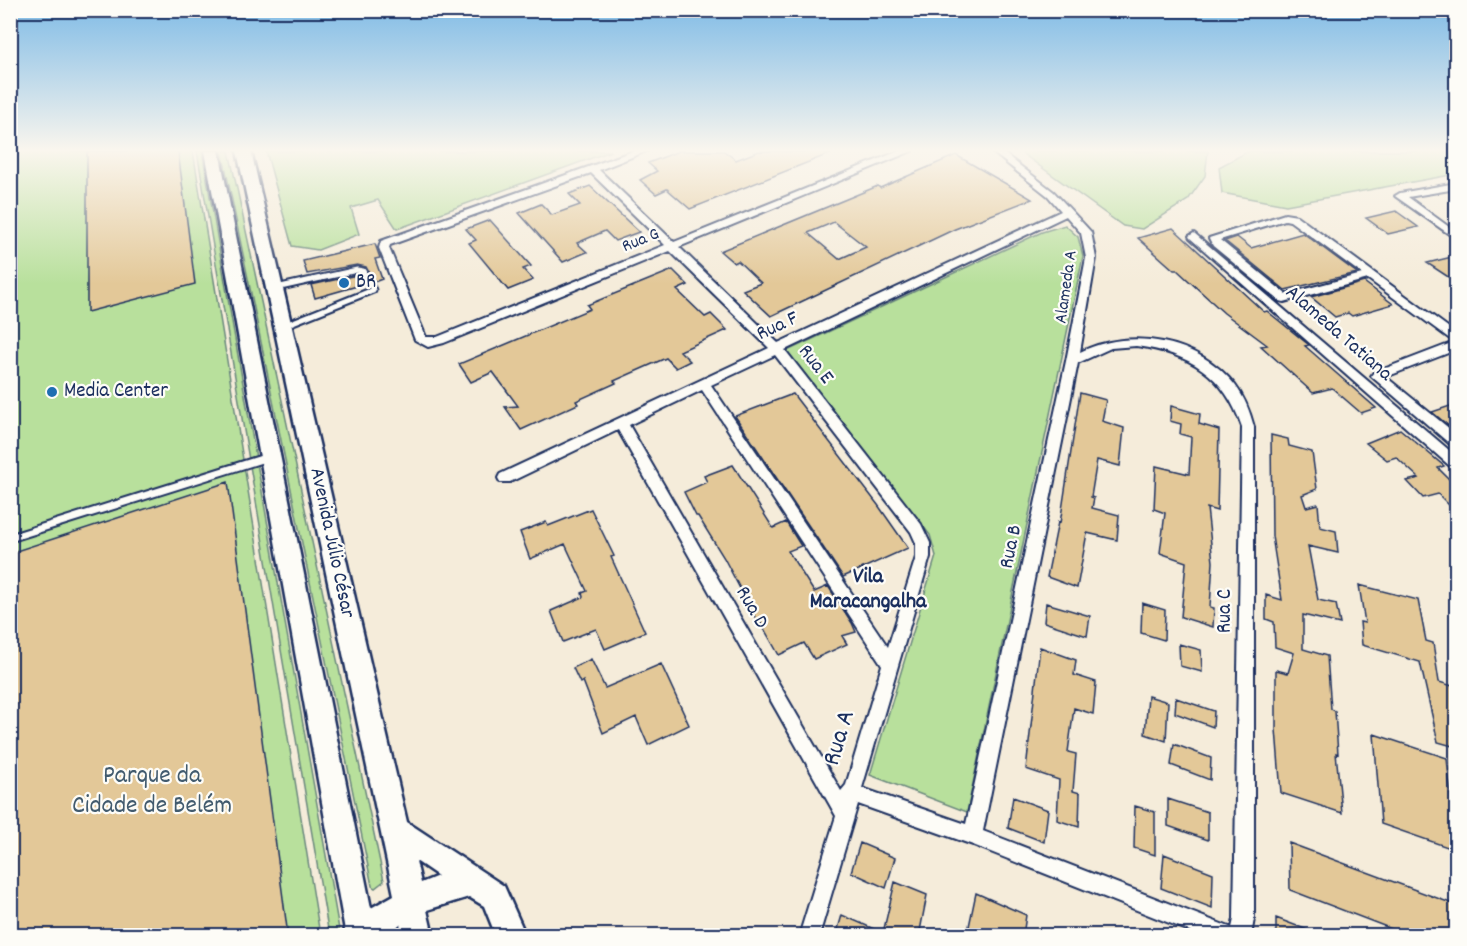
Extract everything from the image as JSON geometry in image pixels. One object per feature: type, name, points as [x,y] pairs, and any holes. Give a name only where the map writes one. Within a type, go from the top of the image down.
[{"type":"main road","name":"Avenida Júlio César","points":[[220,195],[361,936]]},
{"type":"main road","name":"Avenida Júlio César","points":[[254,195],[418,936]]},
{"type":"main road","points":[[394,830],[494,896],[511,936]]},
{"type":"main road","points":[[370,936],[380,920],[411,903],[453,885],[470,882]]},
{"type":"street","name":"Rua G","points":[[519,195],[388,241],[384,248],[421,340],[428,344],[440,340],[799,195]]},
{"type":"street","name":"Rua E","points":[[621,195],[777,349],[916,528],[923,543],[923,557]]},
{"type":"street","name":"Alameda A","points":[[1049,195],[1068,211],[1086,232],[1091,258],[1072,361]]},
{"type":"street","points":[[1405,195],[1400,196],[1456,236]]},
{"type":"street","name":"Rua F","points":[[505,478],[1068,211]]},
{"type":"street","name":"Alameda Tatiana","points":[[1285,217],[1297,220],[1372,275],[1284,298],[1217,244],[1215,238],[1285,217]]},
{"type":"street","name":"Alameda Tatiana","points":[[1194,236],[1456,463]]},
{"type":"street","points":[[1372,275],[1456,339]]},
{"type":"street","name":"Rua C","points":[[1072,361],[1093,350],[1112,344],[1144,342],[1184,353],[1222,376],[1241,404],[1248,427],[1241,927]]},
{"type":"street","points":[[1456,346],[1377,376],[1456,441]]},
{"type":"street","name":"Rua B","points":[[973,836],[1072,361]]},
{"type":"street","points":[[704,384],[890,663]]},
{"type":"street","name":"Rua D","points":[[621,423],[844,813]]},
{"type":"street","name":"Rua A","points":[[809,936],[850,792],[923,557]]},
{"type":"street","points":[[850,792],[973,836],[1228,936]]},
{"type":"lane","points":[[275,288],[357,270],[363,271],[373,290],[284,326]]},
{"type":"lane","points":[[10,538],[270,457]]},
{"type":"green space","name":"Parque da Cidade de Belém","points":[[10,195],[200,195],[320,935],[11,935]]},
{"type":"green space","points":[[204,195],[210,195],[340,935],[329,935]]},
{"type":"green space","points":[[231,195],[238,195],[384,881],[375,888],[372,886]]},
{"type":"green space","points":[[278,195],[490,195],[397,229],[378,200],[351,208],[359,234],[318,250],[292,246]]},
{"type":"green space","points":[[1080,195],[1191,195],[1188,200],[1142,229],[1123,226]]},
{"type":"green space","points":[[1233,195],[1340,195],[1286,205]]},
{"type":"green space","points":[[1065,225],[1078,237],[1083,256],[967,812],[870,775],[936,556],[930,535],[787,351],[1042,232]]},
{"type":"building","points":[[87,195],[184,195],[195,284],[87,312]]},
{"type":"building","points":[[570,195],[600,195],[639,232],[615,241],[605,231],[577,243],[587,252],[563,262],[519,213],[541,204],[552,215],[580,205]]},
{"type":"building","points":[[674,195],[725,195],[690,209]]},
{"type":"building","points":[[856,195],[1025,195],[1032,199],[955,229],[771,316],[743,290],[761,283],[738,261],[734,263],[720,251]],"holes":[[[834,222],[866,247],[839,259],[808,233]]]},
{"type":"building","points":[[1396,211],[1418,227],[1388,234],[1366,218]]},
{"type":"building","points":[[490,220],[531,266],[523,269],[533,280],[508,290],[469,243],[476,240],[466,229]]},
{"type":"building","points":[[1173,228],[1264,312],[1267,311],[1309,345],[1305,346],[1376,408],[1361,413],[1332,388],[1313,393],[1261,346],[1267,345],[1224,313],[1138,238]]},
{"type":"building","points":[[1303,233],[1357,273],[1285,290],[1225,241],[1237,237],[1251,248]]},
{"type":"building","points":[[375,244],[380,258],[375,259],[382,279],[374,282],[366,267],[357,265],[307,274],[303,261]]},
{"type":"building","points":[[1456,256],[1456,282],[1427,263]]},
{"type":"building","points":[[673,270],[688,285],[677,290],[705,317],[711,314],[727,330],[680,351],[690,361],[676,368],[666,358],[614,381],[616,383],[576,401],[578,404],[521,430],[505,407],[518,406],[493,372],[471,382],[459,364],[590,309],[587,305]]},
{"type":"building","points":[[357,275],[364,284],[315,298],[311,285]]},
{"type":"building","points":[[1364,282],[1393,304],[1352,316],[1348,313],[1335,317],[1311,297]]},
{"type":"building","points":[[1080,393],[1106,400],[1102,421],[1124,428],[1120,466],[1097,460],[1091,497],[1094,498],[1092,508],[1119,515],[1117,540],[1087,533],[1077,588],[1047,577],[1058,522],[1060,523]]},
{"type":"building","points":[[793,394],[908,548],[843,577],[735,416]]},
{"type":"building","points":[[1456,404],[1456,432],[1432,412]]},
{"type":"building","points":[[1171,406],[1200,414],[1199,424],[1219,430],[1217,511],[1207,508],[1213,562],[1210,607],[1214,608],[1213,627],[1181,617],[1186,562],[1160,553],[1165,513],[1154,509],[1156,466],[1189,474],[1191,437],[1180,434],[1181,424],[1170,421]]},
{"type":"building","points":[[1400,429],[1444,466],[1438,468],[1456,486],[1456,512],[1438,494],[1423,498],[1407,481],[1419,478],[1396,457],[1387,460],[1366,443]]},
{"type":"building","points":[[1271,435],[1288,439],[1289,446],[1312,452],[1317,489],[1302,495],[1306,507],[1318,504],[1320,527],[1336,531],[1338,553],[1308,546],[1318,600],[1336,604],[1340,624],[1303,615],[1303,649],[1327,656],[1331,709],[1335,711],[1338,754],[1336,753],[1342,813],[1281,793],[1276,729],[1276,670],[1288,673],[1294,653],[1275,647],[1274,622],[1266,619],[1266,595],[1282,600],[1272,536]]},
{"type":"building","points":[[733,465],[773,528],[786,522],[801,546],[788,551],[814,592],[828,586],[852,623],[856,632],[842,636],[847,644],[814,659],[804,643],[779,655],[759,620],[757,621],[724,558],[696,516],[684,492],[707,482],[704,476]]},
{"type":"building","points":[[228,482],[288,936],[10,936],[10,553]]},
{"type":"building","points":[[591,509],[614,556],[611,557],[645,632],[605,649],[596,629],[563,642],[551,611],[583,597],[582,593],[587,591],[565,544],[530,559],[520,532],[546,522],[548,526]]},
{"type":"building","points":[[1359,585],[1418,600],[1426,641],[1433,643],[1439,682],[1456,687],[1456,747],[1438,742],[1420,662],[1362,645],[1360,622],[1365,623]]},
{"type":"building","points":[[1046,603],[1090,616],[1087,636],[1044,622]]},
{"type":"building","points":[[1142,603],[1165,610],[1164,640],[1141,633]]},
{"type":"building","points":[[1179,644],[1201,650],[1202,672],[1180,666]]},
{"type":"building","points":[[1040,647],[1076,660],[1074,675],[1096,682],[1093,714],[1074,708],[1068,752],[1076,754],[1073,791],[1080,793],[1079,827],[1057,820],[1059,780],[1026,769]]},
{"type":"building","points":[[591,659],[605,688],[661,664],[689,725],[648,745],[636,717],[603,733],[583,681],[580,683],[573,668]]},
{"type":"building","points":[[1148,696],[1168,702],[1166,741],[1145,734]]},
{"type":"building","points":[[1176,698],[1214,711],[1213,727],[1175,713]]},
{"type":"building","points":[[1374,734],[1447,758],[1456,850],[1381,824]]},
{"type":"building","points":[[1174,744],[1211,758],[1210,780],[1171,765]]},
{"type":"building","points":[[1013,797],[1048,810],[1044,842],[1008,828]]},
{"type":"building","points":[[1168,799],[1208,812],[1208,840],[1168,826]]},
{"type":"building","points":[[1135,806],[1155,812],[1155,855],[1134,848]]},
{"type":"building","points":[[860,843],[895,858],[886,888],[851,872]]},
{"type":"building","points":[[1289,843],[1456,905],[1456,936],[1410,936],[1290,890]]},
{"type":"building","points":[[1164,854],[1213,873],[1212,908],[1161,888]]},
{"type":"building","points":[[895,882],[927,895],[919,936],[836,936],[842,915],[883,933]]},
{"type":"building","points":[[976,893],[1026,915],[1023,936],[967,936]]},
{"type":"building","points":[[1276,918],[1318,934],[1318,936],[1276,936]]},
{"type":"place","name":"BR","points":[[344,283]]},
{"type":"place","name":"Media Center","points":[[52,392]]},
{"type":"district","name":"Vila Maracangalha","points":[[868,590]]}]
